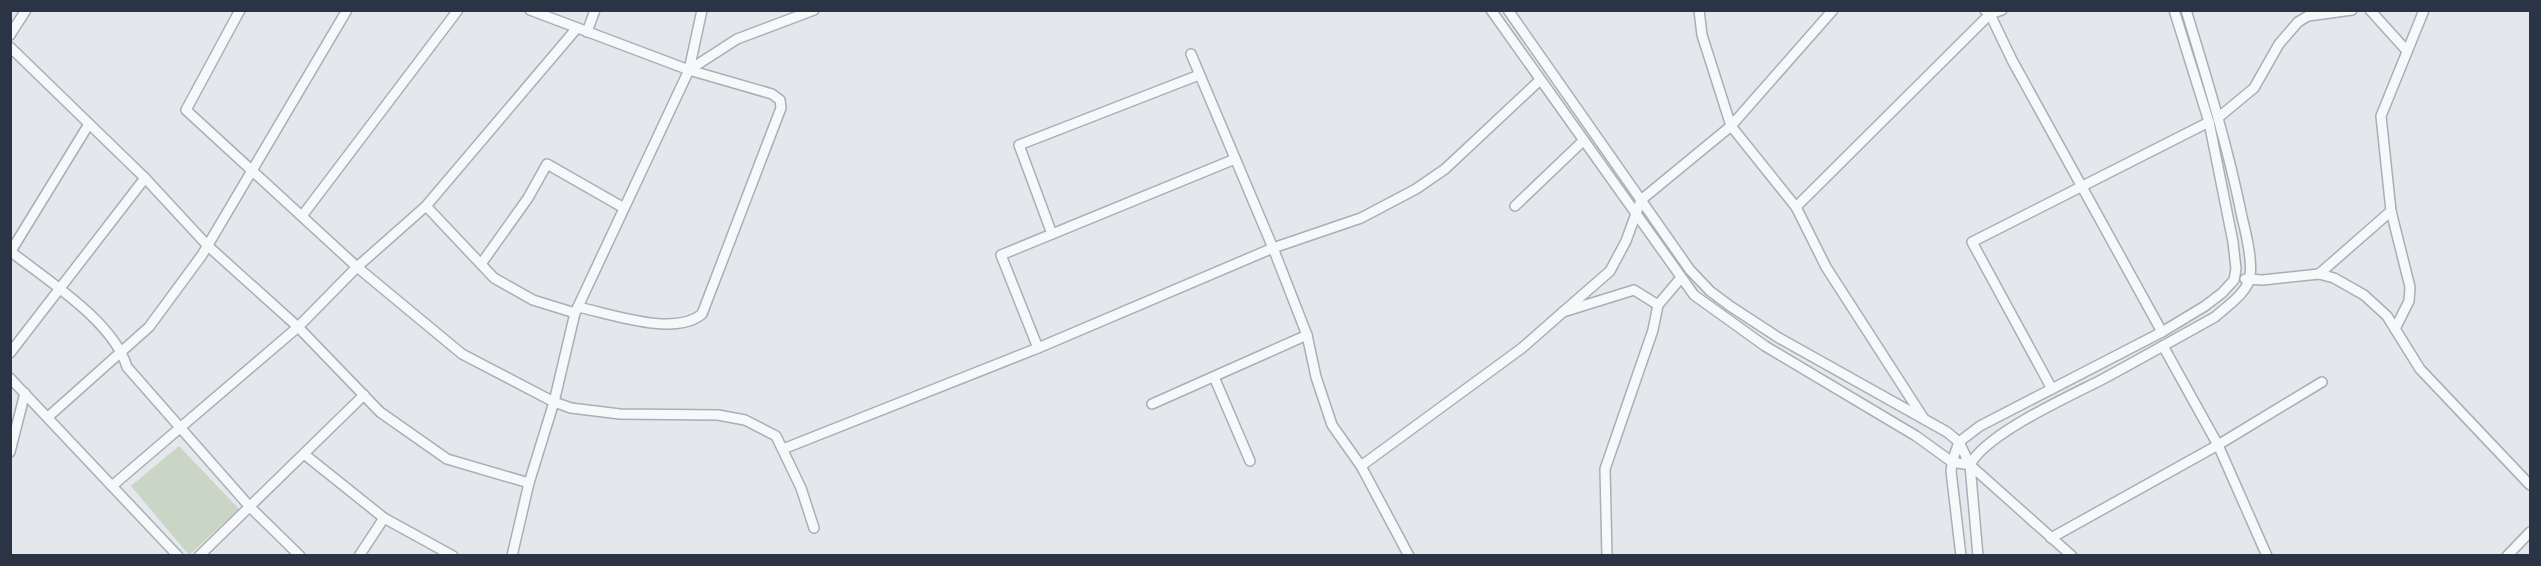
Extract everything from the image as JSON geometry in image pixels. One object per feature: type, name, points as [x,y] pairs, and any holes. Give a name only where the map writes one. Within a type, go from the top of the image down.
[{"type":"street","points":[[10,35],[26,10]]},
{"type":"street","points":[[240,10],[186,110],[357,267],[462,354],[554,402],[571,408],[620,414],[718,415],[745,420],[776,436],[801,488],[814,528]]},
{"type":"street","points":[[48,417],[123,353],[149,327],[207,246],[347,10]]},
{"type":"street","points":[[302,216],[458,10]]},
{"type":"street","points":[[426,206],[494,278],[533,300],[668,326],[693,322],[702,314],[781,108],[780,100],[772,94],[689,70],[530,10]]},
{"type":"street","points":[[587,32],[595,10]]},
{"type":"street","points":[[512,555],[529,483],[554,402],[577,310],[689,70],[702,10]]},
{"type":"street","points":[[689,70],[737,39],[814,10]]},
{"type":"street","points":[[1491,10],[1680,279],[1705,305],[1765,346],[1916,436],[1952,462],[1970,465],[2072,555]]},
{"type":"street","points":[[1508,10],[1690,270],[1730,306],[1779,338],[1947,432],[1959,442],[1970,465],[1978,555]]},
{"type":"street","points":[[1699,10],[1702,35],[1731,126],[1796,207],[1826,267],[1924,420]]},
{"type":"street","points":[[1361,466],[1522,348],[1610,271],[1626,241],[1641,200],[1731,126],[1833,10]]},
{"type":"street","points":[[1796,207],[1988,12],[2002,10]]},
{"type":"street","points":[[1961,555],[1951,471],[1959,442],[1980,426],[2162,332],[2222,293],[2234,280],[2233,242],[2209,122],[2174,10]]},
{"type":"street","points":[[1970,465],[1974,457],[1993,440],[2215,317],[2237,298],[2249,280],[2247,241],[2219,117],[2186,10]]},
{"type":"street","points":[[2219,117],[2254,88],[2279,44],[2298,22],[2308,16],[2352,10]]},
{"type":"street","points":[[2370,10],[2407,51]]},
{"type":"street","points":[[2395,329],[2409,301],[2409,287],[2391,210],[2380,116],[2424,10]]},
{"type":"street","points":[[1988,12],[2012,60],[2162,332]]},
{"type":"street","points":[[112,486],[298,327],[357,267],[426,206],[577,28]]},
{"type":"street","points":[[10,47],[145,178],[207,246],[298,327],[380,412],[447,459],[529,483]]},
{"type":"street","points":[[1191,54],[1307,335],[1316,377],[1332,425],[1361,466],[1408,555]]},
{"type":"street","points":[[1052,234],[1019,145],[1199,75]]},
{"type":"street","points":[[783,449],[1038,348],[1273,248],[1361,218],[1416,189],[1456,160],[1465,148],[1540,80]]},
{"type":"street","points":[[2052,389],[1972,242],[2209,122]]},
{"type":"street","points":[[89,124],[11,251],[98,321],[123,353],[127,367],[250,507],[300,555]]},
{"type":"street","points":[[1515,206],[1583,141]]},
{"type":"street","points":[[1038,348],[1001,255],[1235,159]]},
{"type":"street","points":[[481,264],[528,198],[547,164],[624,208]]},
{"type":"street","points":[[10,352],[145,178]]},
{"type":"street","points":[[2319,274],[2391,210]]},
{"type":"street","points":[[2235,274],[2249,280],[2319,274],[2334,278],[2364,295],[2387,316],[2420,369],[2530,485]]},
{"type":"street","points":[[1607,555],[1605,469],[1653,330],[1658,305],[1680,279]]},
{"type":"street","points":[[1563,312],[1634,290],[1658,305]]},
{"type":"street","points":[[1152,404],[1307,335]]},
{"type":"street","points":[[2163,346],[2218,445],[2267,555]]},
{"type":"street","points":[[1214,376],[1250,461]]},
{"type":"street","points":[[10,378],[178,555]]},
{"type":"street","points":[[2051,538],[2218,445],[2322,382]]},
{"type":"street","points":[[10,452],[25,393]]},
{"type":"street","points":[[199,555],[364,395]]},
{"type":"street","points":[[2027,402],[2035,416]]},
{"type":"street","points":[[304,454],[384,518],[453,555]]},
{"type":"street","points":[[359,555],[384,518]]},
{"type":"street","points":[[2506,555],[2530,532]]},
{"type":"green space","points":[[179,446],[239,509],[189,555],[131,486]]}]
